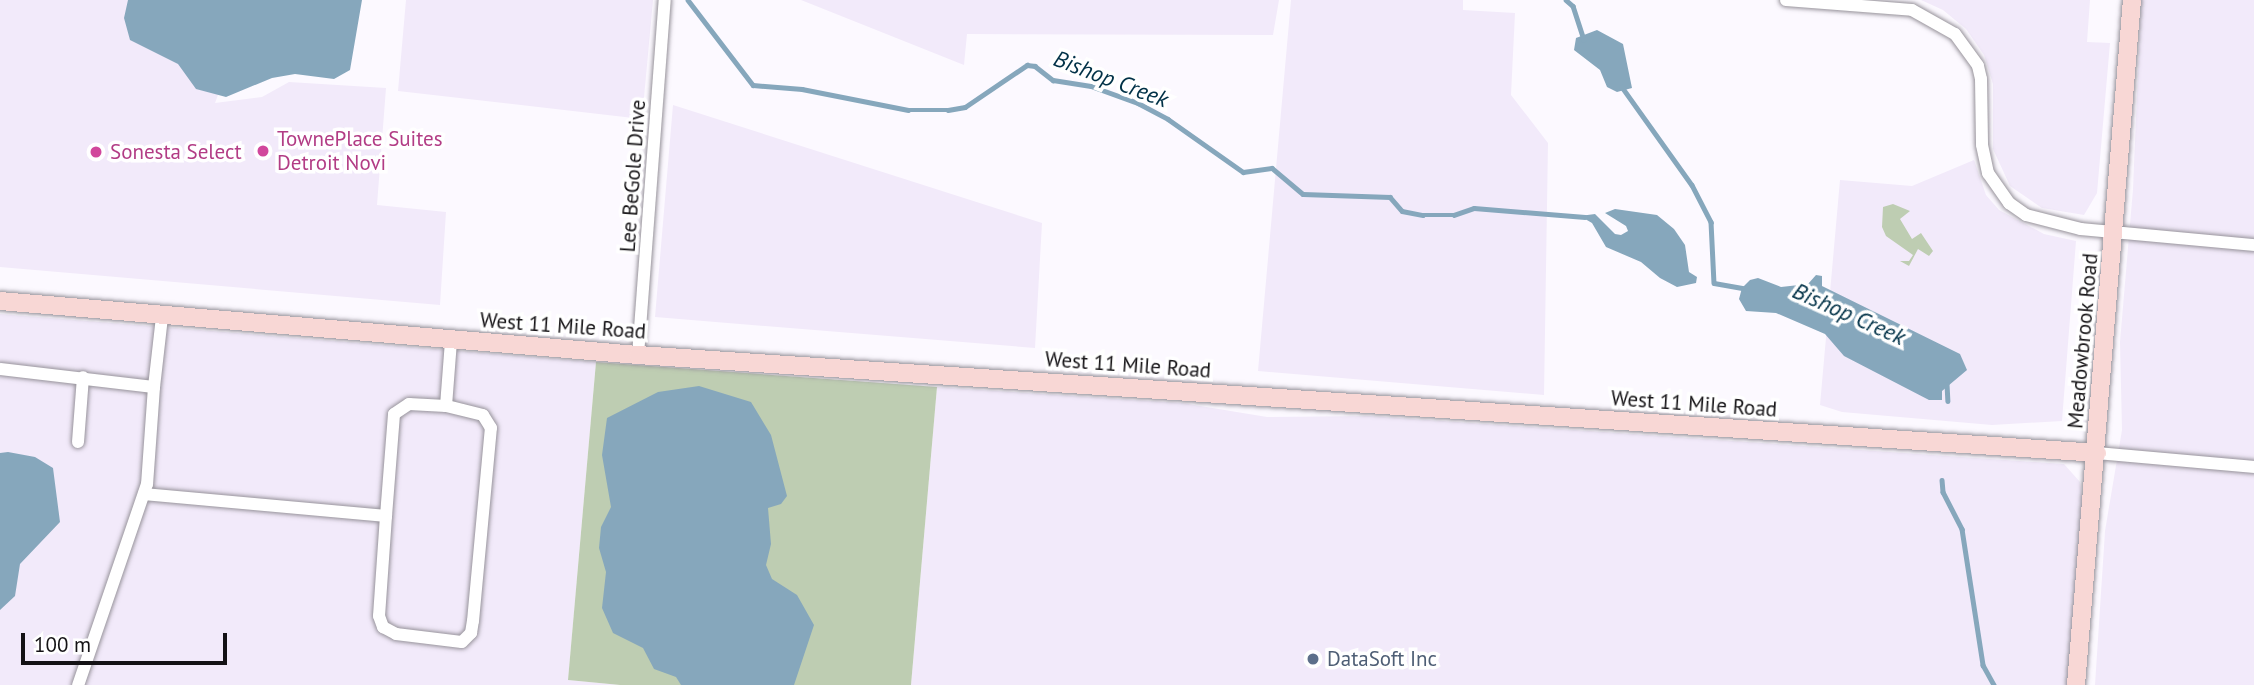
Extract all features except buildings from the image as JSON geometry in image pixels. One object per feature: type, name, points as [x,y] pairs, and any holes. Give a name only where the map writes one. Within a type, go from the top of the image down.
[{"type":"street","name":"Lee BeGole Drive","points":[[638,355],[666,0]]},
{"type":"street","points":[[1786,0],[1912,10],[1943,24],[1965,45],[1978,66],[1983,153],[1997,189],[2026,215],[2047,224],[2254,245]]},
{"type":"street","name":"Meadowbrook Road","points":[[2076,685],[2132,0]]},
{"type":"street","name":"West 11 Mile Road","points":[[0,301],[162,317],[638,355],[2097,453],[2254,467]]},
{"type":"street","points":[[78,685],[144,494],[162,317]]},
{"type":"street","points":[[446,406],[452,341]]},
{"type":"street","points":[[0,369],[154,387]]},
{"type":"street","points":[[78,442],[83,377]]},
{"type":"street","points":[[409,404],[446,406],[484,415],[491,428],[473,621],[471,633],[462,642],[396,634],[383,627],[379,616],[386,516],[394,414],[409,404]]},
{"type":"street","points":[[144,494],[386,516]]},
{"type":"shaded area","points":[[0,0],[277,0],[240,35],[215,103],[262,97],[289,82],[386,88],[377,205],[446,212],[440,305],[0,267]]},
{"type":"shaded area","points":[[406,0],[653,0],[642,119],[398,91]]},
{"type":"shaded area","points":[[801,0],[1279,0],[1273,35],[967,34],[964,65]]},
{"type":"shaded area","points":[[1291,0],[1463,0],[1463,10],[1515,13],[1511,95],[1548,143],[1544,395],[1258,371]]},
{"type":"shaded area","points":[[1921,0],[2090,0],[2087,42],[2110,43],[2097,193],[2084,215],[2042,208],[2010,186],[1993,149],[1993,84],[1984,55],[1966,29],[1943,10]]},
{"type":"shaded area","points":[[2141,0],[2254,0],[2254,685],[2095,685],[2105,531],[2122,430],[2120,342],[2133,189]]},
{"type":"shaded area","points":[[673,105],[1042,223],[1035,348],[655,317]]},
{"type":"shaded area","points":[[1974,160],[1986,195],[1999,210],[2044,234],[2076,241],[2062,421],[1992,425],[1842,412],[1820,405],[1840,180],[1912,186]]},
{"type":"shaded area","points":[[0,314],[596,362],[568,680],[620,685],[0,685]]},
{"type":"shaded area","points":[[937,387],[1182,403],[1267,417],[1371,416],[2064,464],[2080,482],[2083,503],[2067,685],[911,685]]},
{"type":"green space","points":[[1893,204],[1910,211],[1900,219],[1912,239],[1921,233],[1933,251],[1929,256],[1918,249],[1909,266],[1900,261],[1909,261],[1913,255],[1886,236],[1882,227],[1883,207]]},
{"type":"green space","points":[[596,362],[937,387],[911,685],[620,685],[568,680]]},
{"type":"water","points":[[128,0],[362,0],[350,70],[334,79],[295,74],[272,78],[226,97],[196,89],[178,64],[130,40],[124,18]]},
{"type":"water","points":[[1597,30],[1623,44],[1632,88],[1617,92],[1607,87],[1600,70],[1574,50],[1576,38]]},
{"type":"water","points":[[1615,209],[1657,215],[1674,229],[1685,245],[1689,272],[1697,277],[1696,283],[1677,287],[1660,278],[1641,262],[1606,247],[1592,223],[1580,216],[1595,214],[1615,234],[1621,235],[1628,231],[1626,226],[1605,213]]},
{"type":"water","points":[[1816,275],[1822,276],[1822,286],[1960,354],[1967,370],[1942,391],[1942,400],[1929,400],[1844,356],[1825,334],[1776,313],[1746,311],[1739,299],[1742,288],[1750,280],[1758,278],[1781,287],[1808,284]]},
{"type":"water","points":[[699,386],[751,402],[771,435],[787,496],[781,504],[768,508],[771,544],[766,565],[772,579],[797,595],[814,625],[794,685],[681,685],[676,677],[654,669],[643,648],[613,633],[602,608],[606,572],[599,548],[601,527],[611,507],[602,455],[607,418],[658,392]]},
{"type":"water","points":[[0,453],[35,457],[53,468],[60,522],[20,564],[15,596],[0,610]]},
{"type":"waterway","name":"Bishop Creek","points":[[688,0],[753,85],[802,89],[908,110],[948,110],[965,107],[1027,65],[1035,66],[1053,80],[1091,86],[1138,103],[1168,119],[1243,172],[1272,168],[1303,194],[1390,197],[1402,211],[1423,215],[1454,215],[1474,208],[1585,217]]},
{"type":"waterway","points":[[1566,0],[1573,6],[1584,39]]},
{"type":"waterway","points":[[1622,87],[1692,185],[1711,222],[1714,283],[1747,289]]},
{"type":"waterway","name":"Bishop Creek","points":[[1947,384],[1948,401]]},
{"type":"waterway","name":"Bishop Creek","points":[[1942,480],[1943,492],[1962,529],[1983,665],[1994,685]]},
{"type":"place","name":"TownePlace Suites Detroit Novi","points":[[263,151]]},
{"type":"place","name":"Sonesta Select","points":[[96,152]]},
{"type":"place","name":"DataSoft Inc","points":[[1313,659]]}]
